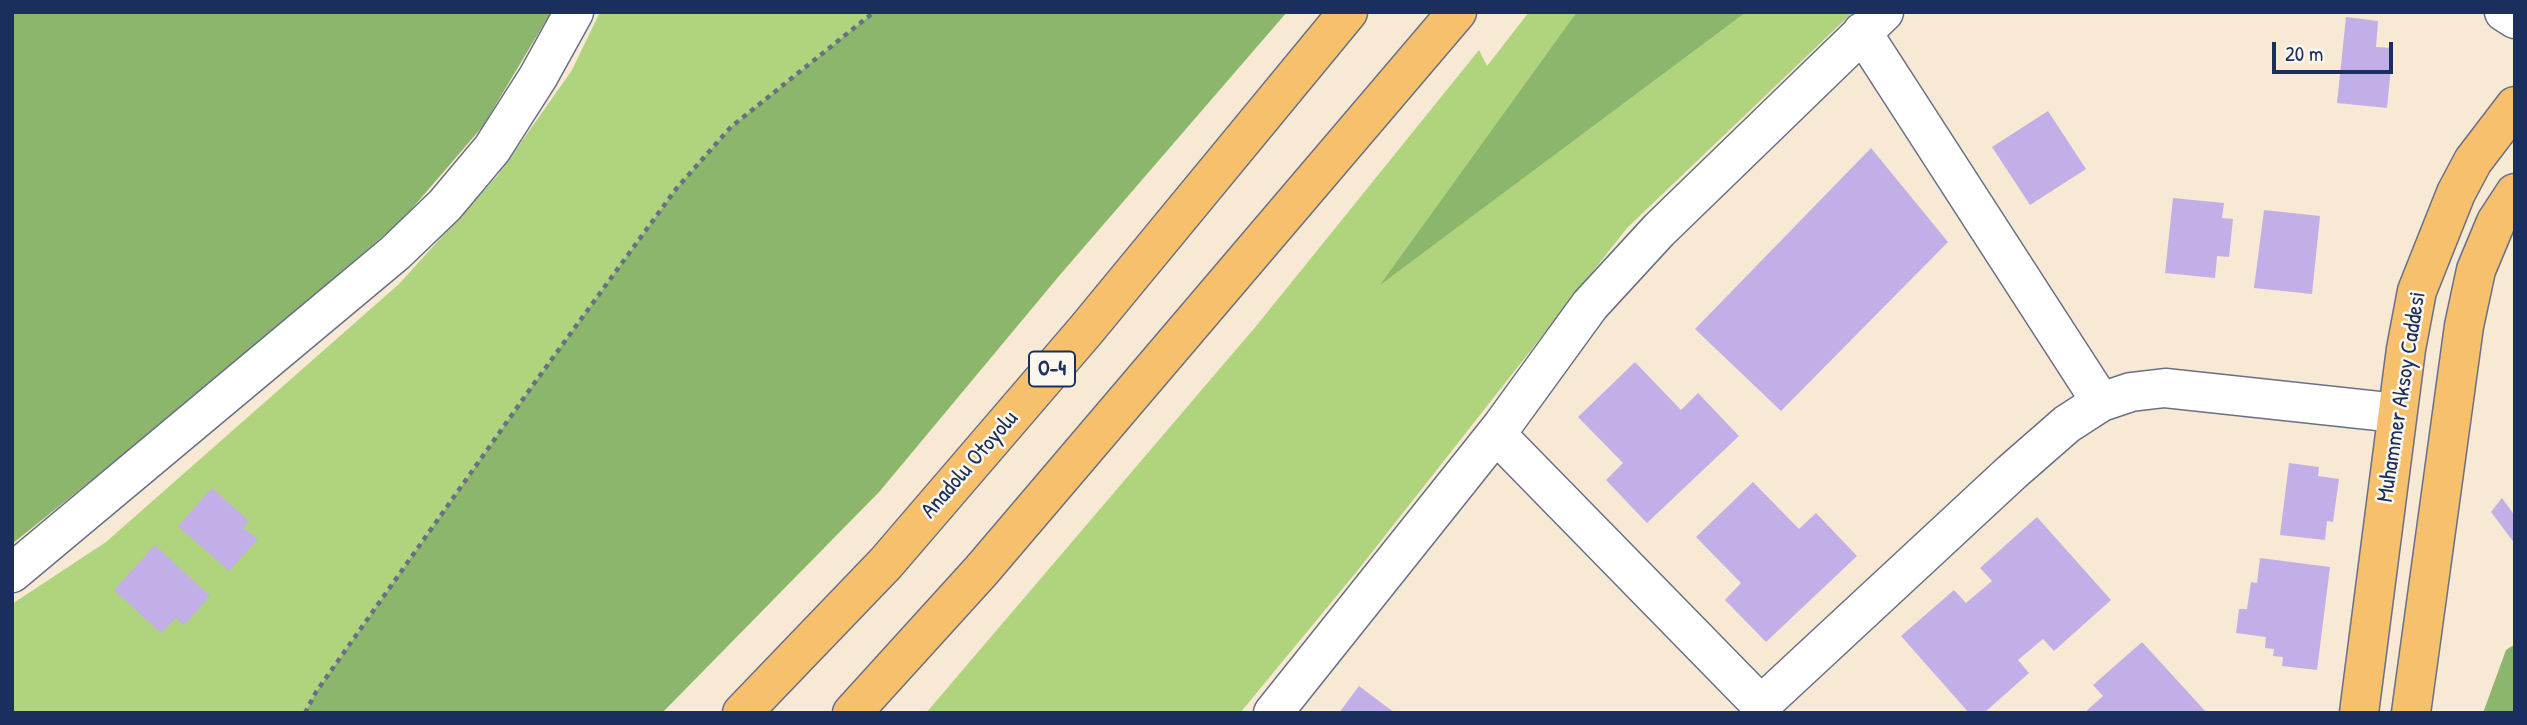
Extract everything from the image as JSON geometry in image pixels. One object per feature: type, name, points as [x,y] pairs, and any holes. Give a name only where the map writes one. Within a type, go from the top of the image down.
[{"type":"main road","name":"Anadolu Otoyolu","points":[[742,713],[886,563],[1086,330],[1348,12]]},
{"type":"main road","points":[[852,713],[981,571],[1457,12]]},
{"type":"main road","name":"Muhammer Aksoy Caddesi","points":[[2360,713],[2397,413],[2417,291],[2437,236],[2473,162],[2515,106]]},
{"type":"main road","points":[[2411,713],[2464,326],[2476,270],[2496,222],[2515,193]]},
{"type":"street","points":[[12,573],[395,253],[445,205],[492,149],[538,78],[574,12]]},
{"type":"street","points":[[2504,12],[2515,19]]},
{"type":"street","points":[[1273,713],[1496,434],[1590,305],[1659,230],[1873,22],[2101,402]]},
{"type":"street","points":[[1496,434],[1764,709],[2012,472],[2067,424],[2101,402],[2131,392],[2165,388],[2397,413]]},
{"type":"path","points":[[305,713],[316,692],[533,385],[676,189],[731,127],[874,12]]},
{"type":"green space","points":[[12,12],[551,12],[483,126],[403,219],[185,405],[12,544]]},
{"type":"green space","points":[[600,12],[874,12],[731,127],[676,189],[533,385],[316,692],[305,713],[12,713],[12,604],[106,542],[399,284],[498,175],[572,70]]},
{"type":"green space","points":[[874,12],[1287,12],[1059,276],[880,491],[662,713],[305,713],[316,692],[533,385],[676,189],[731,127]]},
{"type":"green space","points":[[1529,12],[1853,12],[1627,228],[1358,570],[1240,713],[926,713],[1257,325],[1479,50],[1487,66]]},
{"type":"green space","points":[[1577,12],[1746,12],[1380,285]]},
{"type":"green space","points":[[2515,644],[2515,713],[2483,713],[2506,650]]},
{"type":"building","points":[[2346,17],[2378,21],[2376,47],[2393,48],[2387,108],[2337,103]]},
{"type":"building","points":[[2048,111],[2086,169],[2030,205],[1992,147]]},
{"type":"building","points":[[1871,148],[1948,242],[1781,411],[1695,329]]},
{"type":"building","points":[[2173,198],[2224,203],[2222,218],[2233,219],[2229,257],[2217,256],[2215,278],[2165,273]]},
{"type":"building","points":[[2264,210],[2320,216],[2312,294],[2254,288]]},
{"type":"building","points":[[1635,362],[1681,410],[1698,393],[1739,436],[1647,523],[1606,480],[1623,463],[1578,417]]},
{"type":"building","points":[[2289,463],[2319,467],[2318,476],[2339,479],[2333,522],[2327,521],[2325,540],[2280,535]]},
{"type":"building","points":[[1753,482],[1799,529],[1816,513],[1857,556],[1766,642],[1725,600],[1741,583],[1696,537]]},
{"type":"building","points":[[212,488],[249,521],[243,528],[258,539],[229,571],[178,526]]},
{"type":"building","points":[[2502,498],[2515,516],[2515,544],[2491,512]]},
{"type":"building","points":[[2037,517],[2111,600],[2054,651],[2043,639],[2018,660],[2029,673],[1984,713],[1969,713],[1901,636],[1954,590],[1966,603],[1992,581],[1980,568]]},
{"type":"building","points":[[155,545],[210,596],[184,625],[176,618],[161,633],[114,590]]},
{"type":"building","points":[[2260,558],[2330,567],[2317,670],[2282,666],[2283,657],[2273,656],[2274,649],[2265,648],[2266,637],[2236,633],[2239,609],[2247,609],[2251,582],[2257,583]]},
{"type":"building","points":[[2142,642],[2207,713],[2084,713],[2103,696],[2093,685]]},
{"type":"building","points":[[1359,686],[1395,713],[1339,713]]}]
